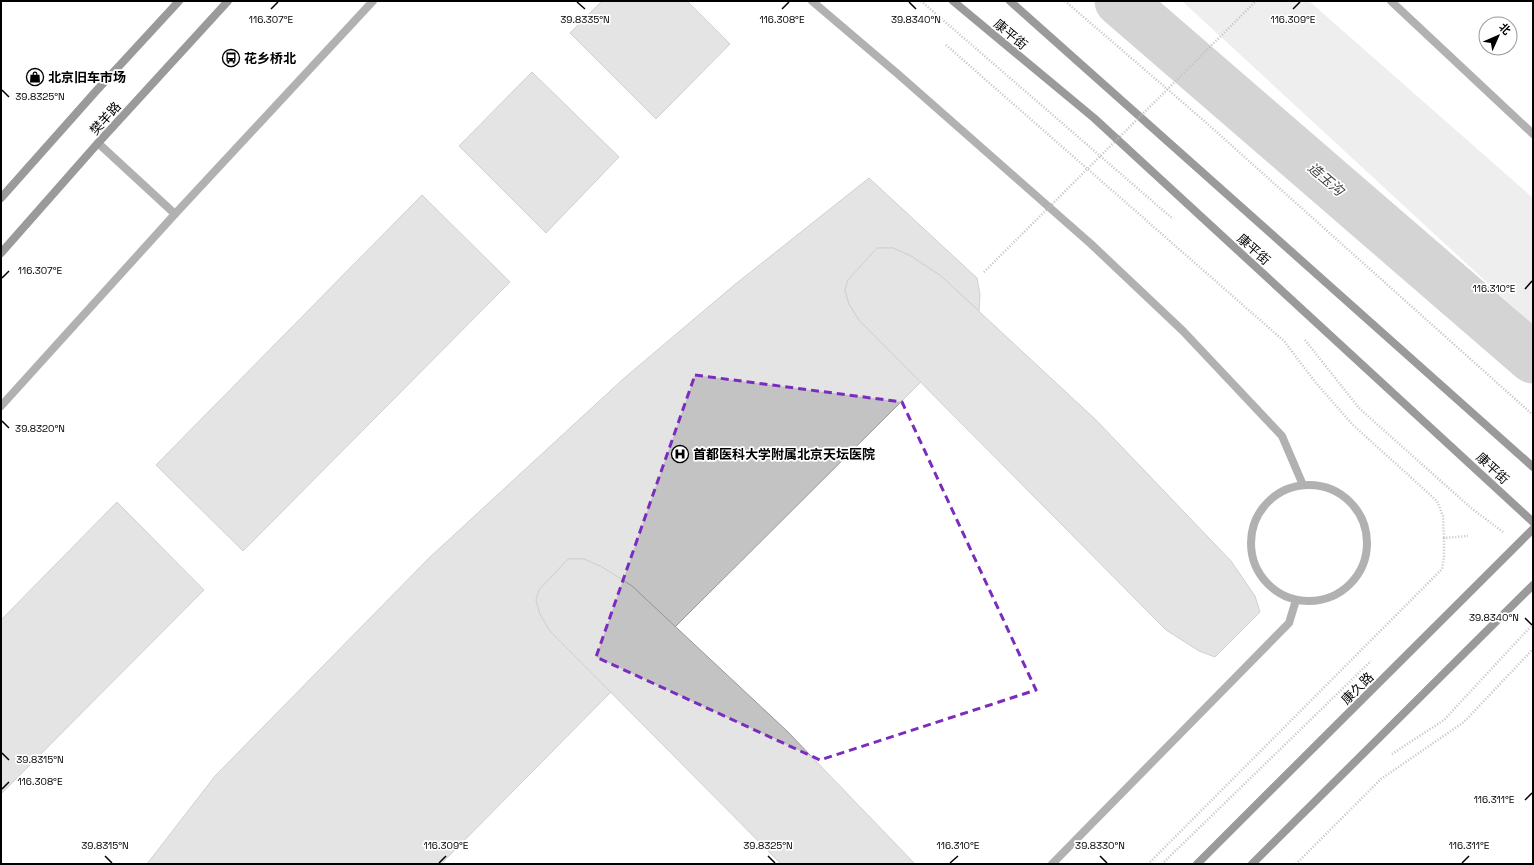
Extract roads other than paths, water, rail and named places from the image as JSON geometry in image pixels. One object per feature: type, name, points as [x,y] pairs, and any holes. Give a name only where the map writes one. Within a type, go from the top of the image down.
[{"type":"street","name":"樊羊路","points":[[1,198],[179,1]]},
{"type":"street","name":"樊羊路","points":[[1,253],[98,143],[228,1]]},
{"type":"street","name":"康平街","points":[[953,1],[1094,118],[1533,522]]},
{"type":"street","name":"康平街","points":[[1010,1],[1533,467]]},
{"type":"street","name":"康久路","points":[[1197,864],[1533,529]]},
{"type":"street","points":[[1252,864],[1533,585]]},
{"type":"lane","points":[[1,406],[175,214],[373,1]]},
{"type":"lane","points":[[812,1],[899,75],[1091,244],[1183,331],[1282,436],[1303,485]]},
{"type":"lane","points":[[1391,1],[1533,134]]},
{"type":"lane","points":[[98,143],[175,214]]},
{"type":"lane","points":[[1303,485],[1323,487],[1342,495],[1356,509],[1365,527],[1367,547],[1362,567],[1352,583],[1336,596],[1316,602],[1296,600],[1279,594],[1265,582],[1255,566],[1251,549],[1252,530],[1258,514],[1270,500],[1280,493],[1303,485]]},
{"type":"lane","points":[[1052,864],[1289,624],[1296,600]]},
{"type":"waterway","name":"造玉沟","points":[[1120,1],[1533,358]]},
{"type":"place","name":"花乡桥北","points":[[231,58]]},
{"type":"place","name":"北京旧车市场","points":[[35,77]]},
{"type":"place","name":"首都医科大学附属北京天坛医院","points":[[680,454]]}]
